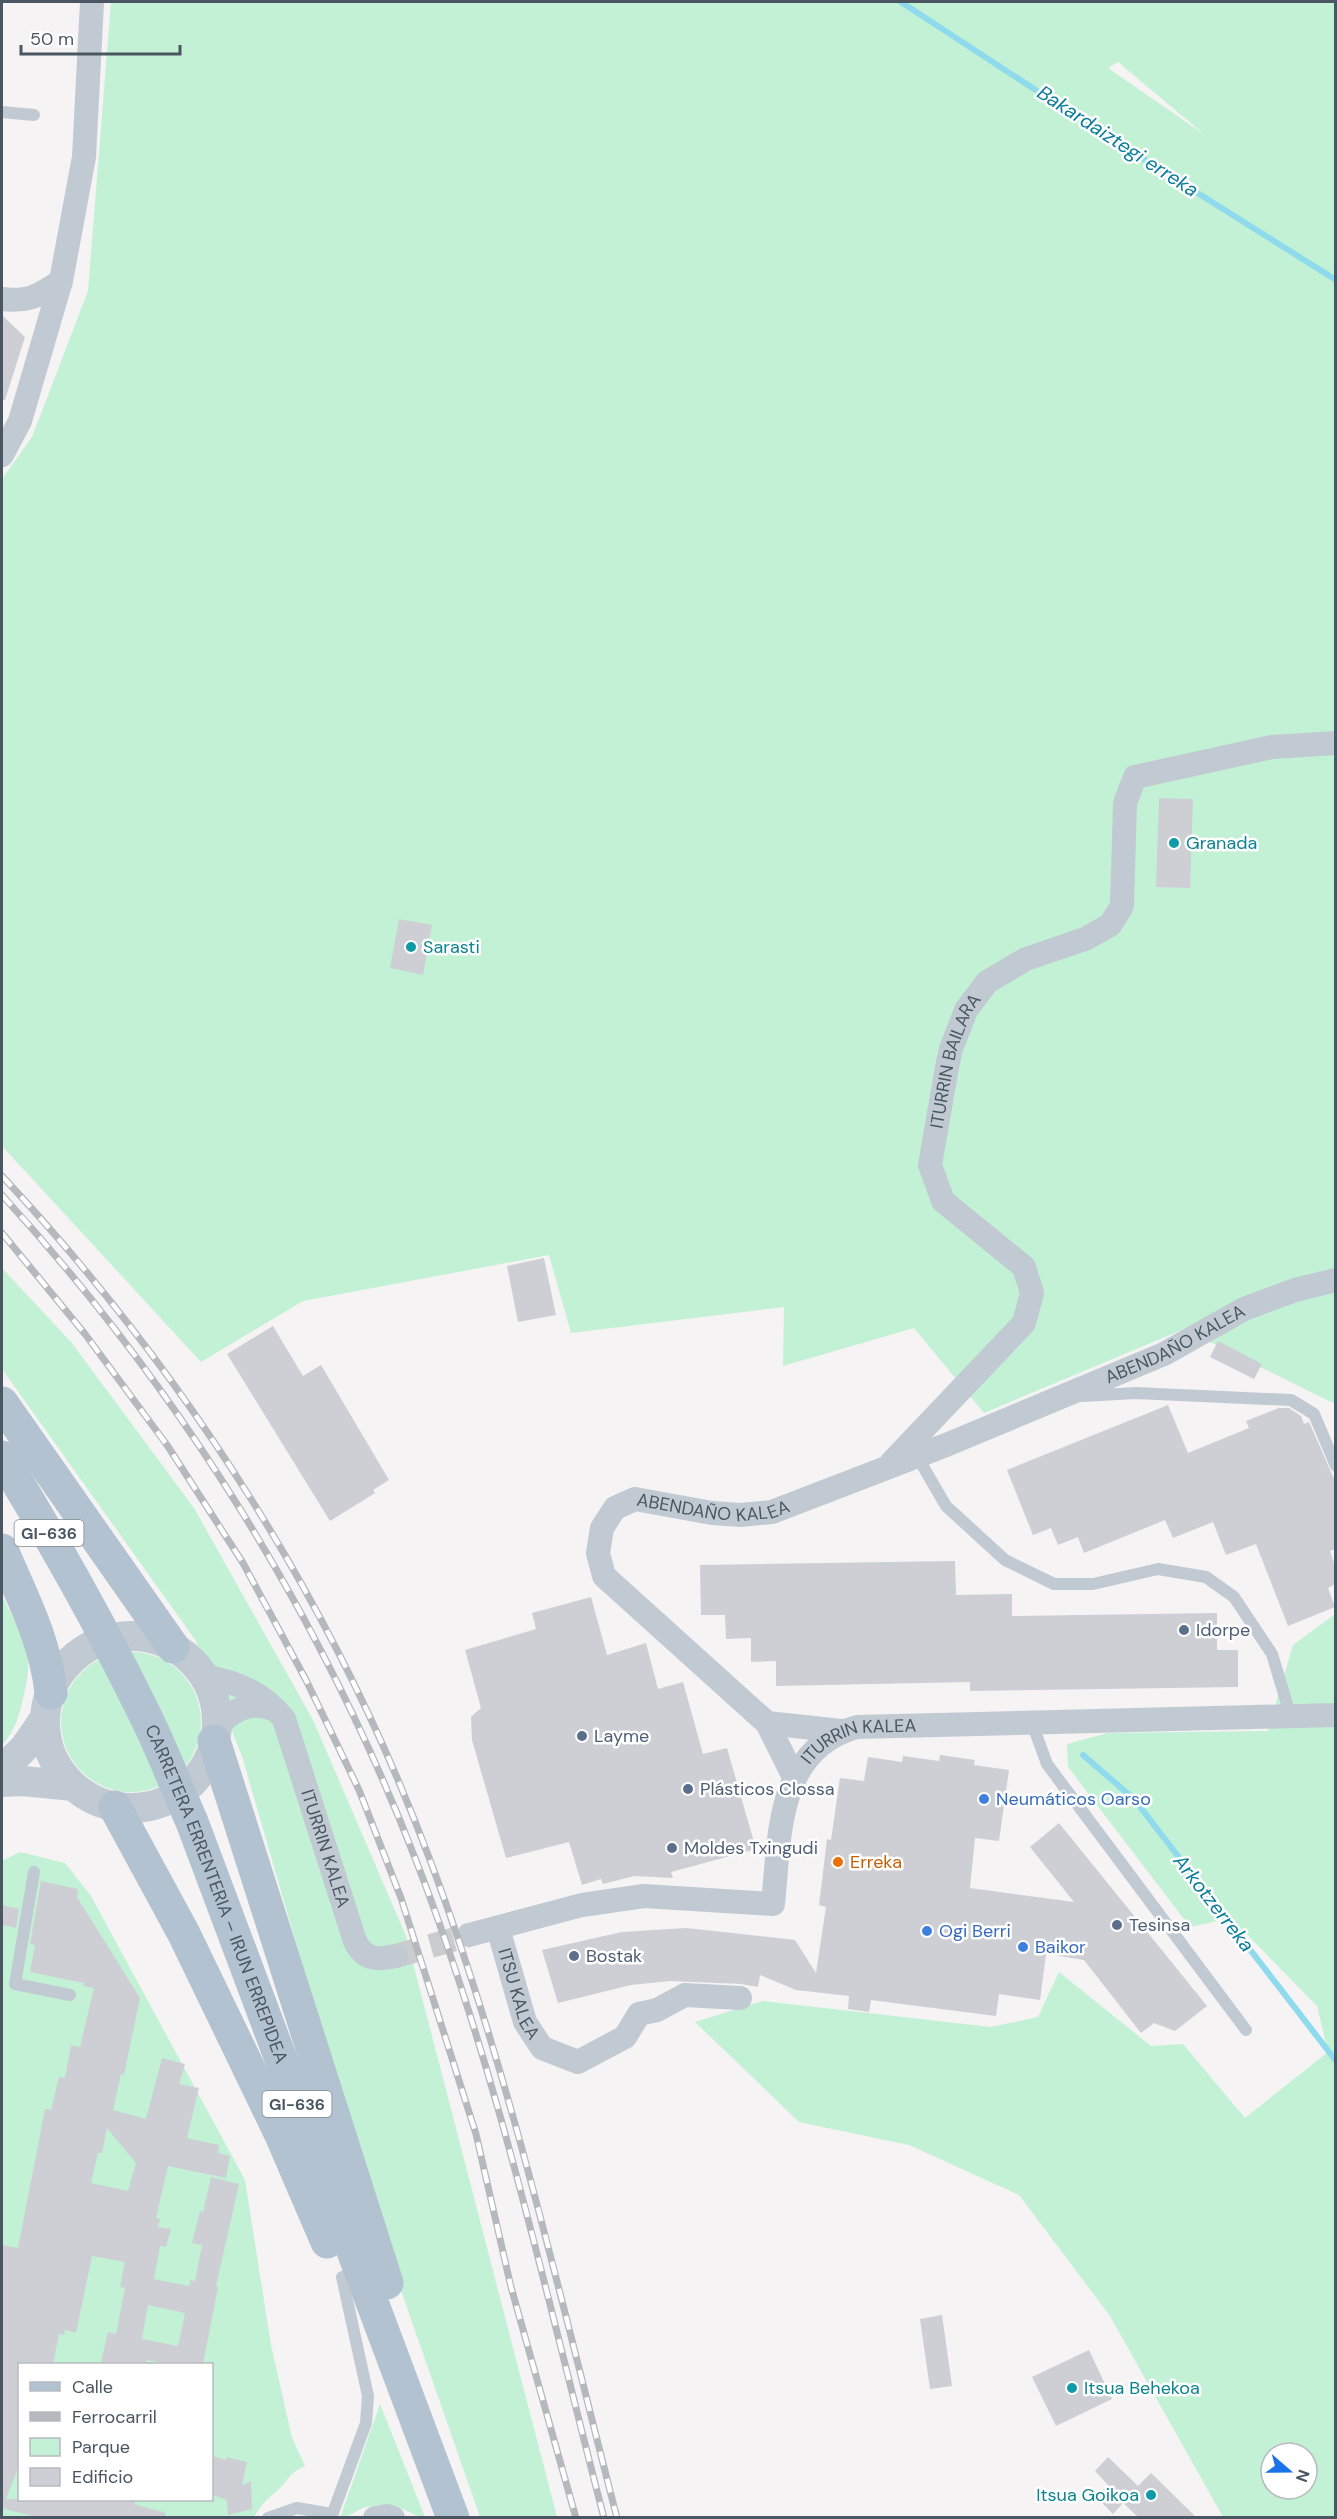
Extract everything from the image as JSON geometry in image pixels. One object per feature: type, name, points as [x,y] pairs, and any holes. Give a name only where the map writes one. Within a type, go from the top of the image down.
[{"type":"main road","points":[[2,1403],[173,1647]]},
{"type":"main road","name":"CARRETERA ERRENTERIA – IRUN ERREPIDEA","points":[[2,1457],[51,1536],[93,1611],[145,1715],[192,1822],[453,2517]]},
{"type":"main road","points":[[2,1550],[42,1642],[48,1706]]},
{"type":"main road","points":[[216,1734],[429,2409],[429,2455]]},
{"type":"main road","points":[[115,1807],[184,1934],[280,2135],[382,2370],[403,2386]]},
{"type":"street","points":[[2,455],[20,421],[61,280],[84,157],[92,2]]},
{"type":"street","points":[[2,299],[20,301],[39,296],[61,280]]},
{"type":"street","name":"ITURRIN BAILARA","points":[[886,1468],[1024,1323],[1032,1293],[1024,1267],[943,1201],[930,1165],[951,1048],[966,1010],[987,982],[1026,959],[1085,939],[1110,925],[1122,906],[1125,802],[1135,777],[1272,747],[1335,743]]},
{"type":"street","name":"ABENDAÑO KALEA","points":[[767,1723],[604,1576],[598,1553],[602,1528],[615,1508],[635,1498],[712,1513],[741,1515],[772,1512],[917,1456],[1164,1354],[1244,1309],[1295,1290],[1335,1280]]},
{"type":"street","points":[[2,1770],[25,1747],[48,1706],[62,1671],[72,1659],[98,1643],[128,1636],[151,1638],[173,1647],[190,1659],[212,1692],[216,1734]]},
{"type":"street","name":"ITURRIN KALEA","points":[[203,1676],[252,1690],[278,1711],[284,1719],[355,1941],[367,1956],[377,1960],[396,1956]]},
{"type":"street","points":[[48,1706],[46,1737],[51,1755],[61,1772],[73,1786],[93,1799],[115,1807],[145,1807],[157,1804],[180,1793],[190,1785],[205,1765],[216,1734],[234,1711],[244,1706],[261,1705],[278,1711]]},
{"type":"street","name":"ITURRIN KALEA","points":[[469,1935],[582,1905],[644,1896],[773,1904],[782,1820],[794,1777],[812,1752],[841,1731],[857,1726],[1335,1715]]},
{"type":"street","points":[[767,1723],[841,1731]]},
{"type":"street","points":[[767,1723],[794,1777]]},
{"type":"street","points":[[2,1782],[23,1781],[73,1786]]},
{"type":"street","name":"ITSU KALEA","points":[[498,1928],[525,2022],[543,2048],[578,2062],[625,2037],[639,2014],[657,2010],[685,1995],[740,1998]]},
{"type":"street","points":[[375,2517],[393,2517]]},
{"type":"lane","points":[[2,112],[34,115]]},
{"type":"lane","points":[[1059,1398],[1136,1393],[1291,1400],[1314,1414],[1335,1466]]},
{"type":"lane","points":[[917,1456],[946,1506],[1005,1560],[1054,1584],[1093,1584],[1158,1569],[1206,1577],[1234,1597],[1272,1654],[1291,1717]]},
{"type":"lane","points":[[1032,1723],[1047,1764],[1246,2030]]},
{"type":"lane","points":[[34,1872],[15,1984],[70,1995]]},
{"type":"lane","points":[[268,2517],[297,2508],[332,2516],[366,2423],[368,2396],[342,2277]]},
{"type":"green space","points":[[111,2],[1335,2],[1335,1404],[1184,1329],[984,1413],[914,1328],[783,1366],[784,1307],[571,1333],[549,1255],[303,1301],[201,1362],[2,1146],[2,479],[32,437],[88,291]],"holes":[[[1118,62],[1205,135],[1108,68]]]},
{"type":"green space","points":[[2,1268],[71,1342],[194,1508],[313,1720],[406,1936],[557,2517],[480,2517],[374,2213],[242,1756],[196,1641],[2,1369]]},
{"type":"green space","points":[[2,1595],[21,1636],[27,1653],[28,1667],[19,1715],[2,1745]]},
{"type":"green space","points":[[1335,1614],[1335,2517],[1223,2517],[1110,2316],[1019,2195],[909,2145],[799,2122],[695,2022],[763,2001],[991,2027],[1038,2017],[1059,1972],[1151,2046],[1183,2044],[1245,2118],[1328,2052],[1317,2006],[1231,1918],[1190,1927],[1068,1767],[1067,1744],[1108,1733],[1268,1731],[1293,1645]]},
{"type":"green space","points":[[131,1652],[158,1657],[181,1672],[196,1695],[201,1722],[196,1749],[181,1772],[158,1787],[131,1792],[104,1787],[81,1772],[66,1749],[61,1722],[66,1695],[81,1672],[104,1657]]},
{"type":"green space","points":[[20,1852],[65,1863],[91,1896],[245,2180],[271,2345],[292,2438],[305,2466],[292,2474],[263,2504],[254,2517],[2,2517],[2,1861]]},
{"type":"green space","points":[[380,2404],[425,2517],[385,2505],[366,2507],[340,2518]]},
{"type":"building","points":[[2,315],[25,337],[5,400],[2,400]]},
{"type":"building","name":"Granada","points":[[1159,798],[1193,799],[1190,888],[1156,887]]},
{"type":"building","name":"Sarasti","points":[[399,919],[432,925],[423,975],[390,968]]},
{"type":"building","points":[[544,1258],[556,1315],[518,1322],[507,1266]]},
{"type":"building","points":[[273,1326],[303,1376],[321,1365],[389,1480],[373,1490],[375,1493],[330,1521],[227,1354]]},
{"type":"building","points":[[1218,1341],[1262,1364],[1254,1379],[1210,1357]]},
{"type":"building","points":[[1168,1405],[1188,1453],[1249,1428],[1246,1421],[1279,1408],[1289,1408],[1301,1416],[1304,1424],[1309,1422],[1335,1481],[1335,1549],[1330,1551],[1335,1566],[1335,1584],[1328,1588],[1335,1607],[1288,1626],[1256,1544],[1226,1555],[1213,1522],[1173,1538],[1165,1520],[1084,1553],[1078,1537],[1058,1545],[1051,1528],[1033,1535],[1007,1470]]},
{"type":"building","points":[[955,1561],[956,1595],[1012,1594],[1012,1616],[1217,1613],[1217,1650],[1238,1650],[1238,1687],[970,1691],[970,1682],[776,1686],[776,1661],[751,1662],[751,1638],[726,1639],[725,1615],[701,1615],[700,1565]]},
{"type":"building","points":[[591,1597],[607,1655],[646,1643],[658,1689],[683,1682],[703,1754],[727,1748],[756,1849],[671,1872],[673,1878],[634,1876],[603,1884],[601,1879],[582,1885],[569,1842],[506,1858],[472,1740],[471,1717],[481,1708],[465,1650],[536,1629],[532,1613]]},
{"type":"building","points":[[940,1755],[975,1760],[974,1765],[1009,1770],[999,1841],[975,1838],[970,1888],[1074,1902],[1030,1847],[1059,1823],[1207,2006],[1175,2031],[1154,2023],[1141,2033],[1084,1960],[1046,1954],[1040,2000],[999,1994],[996,2016],[871,2000],[869,2012],[848,2009],[849,1996],[796,1990],[760,1975],[758,1987],[741,1984],[670,1981],[631,1985],[558,2003],[542,1950],[622,1932],[686,1928],[795,1940],[816,1973],[826,1907],[819,1905],[827,1839],[831,1840],[840,1778],[864,1781],[868,1757],[902,1762],[903,1756],[939,1761]]},
{"type":"building","points":[[41,1881],[78,1889],[77,1897],[140,1998],[124,2075],[121,2074],[113,2110],[146,2119],[162,2058],[185,2064],[179,2084],[199,2088],[187,2138],[219,2145],[218,2153],[230,2156],[226,2178],[168,2166],[156,2218],[160,2219],[158,2227],[171,2229],[166,2247],[160,2246],[154,2279],[189,2286],[190,2280],[195,2281],[202,2245],[192,2243],[200,2211],[203,2212],[211,2177],[239,2184],[216,2286],[218,2287],[203,2363],[162,2363],[147,2360],[146,2363],[101,2362],[108,2332],[116,2334],[125,2288],[120,2287],[125,2262],[92,2256],[76,2333],[65,2330],[64,2335],[59,2334],[53,2363],[18,2363],[18,2468],[6,2499],[18,2499],[18,2501],[135,2501],[134,2504],[166,2513],[165,2517],[36,2517],[2,2508],[2,2245],[18,2248],[45,2109],[51,2110],[59,2077],[65,2078],[71,2045],[80,2047],[94,1988],[83,1986],[84,1983],[30,1972],[35,1945],[30,1944]],"holes":[[[107,2128],[136,2163],[128,2191],[91,2183],[98,2153],[102,2153]],[[148,2305],[185,2313],[178,2346],[142,2339]]]},
{"type":"building","points":[[2,1905],[19,1909],[16,1928],[2,1925]]},
{"type":"building","points":[[942,2315],[952,2386],[930,2389],[920,2319]]},
{"type":"building","name":"Itsua Behekoa","points":[[1089,2350],[1112,2399],[1056,2426],[1032,2377]]},
{"type":"building","points":[[213,2456],[247,2462],[242,2485],[251,2481],[252,2509],[228,2515],[227,2500],[213,2495]]},
{"type":"building","points":[[1108,2457],[1138,2486],[1151,2473],[1196,2517],[1138,2517],[1123,2503],[1113,2514],[1096,2497],[1108,2485],[1095,2471]]},
{"type":"waterway","name":"Bakardaiztegi erreka","points":[[901,2],[1083,121],[1336,280]]},
{"type":"waterway","name":"Arkotzerreka","points":[[1083,1755],[1134,1799],[1336,2061]]},
{"type":"tunnel","points":[[396,1956],[469,1935]]},
{"type":"railway","points":[[2,1176],[70,1252],[134,1331],[194,1412],[250,1497],[302,1584],[349,1674],[392,1766],[430,1860],[485,2022],[532,2186],[617,2518]]},
{"type":"railway","points":[[2,1195],[129,1347],[241,1510],[291,1595],[337,1682],[379,1772],[417,1863],[473,2024],[520,2188],[604,2518]]},
{"type":"railway","points":[[2,1233],[85,1334],[167,1445],[243,1563],[306,1680],[359,1790],[401,1898],[476,2134],[511,2287],[576,2518]]},
{"type":"place","name":"Granada","points":[[1174,843]]},
{"type":"place","name":"Sarasti","points":[[411,947]]},
{"type":"place","name":"Idorpe","points":[[1184,1630]]},
{"type":"place","name":"Layme","points":[[582,1736]]},
{"type":"place","name":"Plásticos Clossa","points":[[688,1789]]},
{"type":"place","name":"Neumáticos Oarso","points":[[984,1799]]},
{"type":"place","name":"Moldes Txingudi","points":[[672,1848]]},
{"type":"place","name":"Erreka","points":[[838,1862]]},
{"type":"place","name":"Tesinsa","points":[[1117,1925]]},
{"type":"place","name":"Ogi Berri","points":[[927,1931]]},
{"type":"place","name":"Baikor","points":[[1023,1947]]},
{"type":"place","name":"Bostak","points":[[574,1956]]},
{"type":"place","name":"Itsua Behekoa","points":[[1072,2388]]},
{"type":"place","name":"Itsua Goikoa","points":[[1151,2495]]}]
